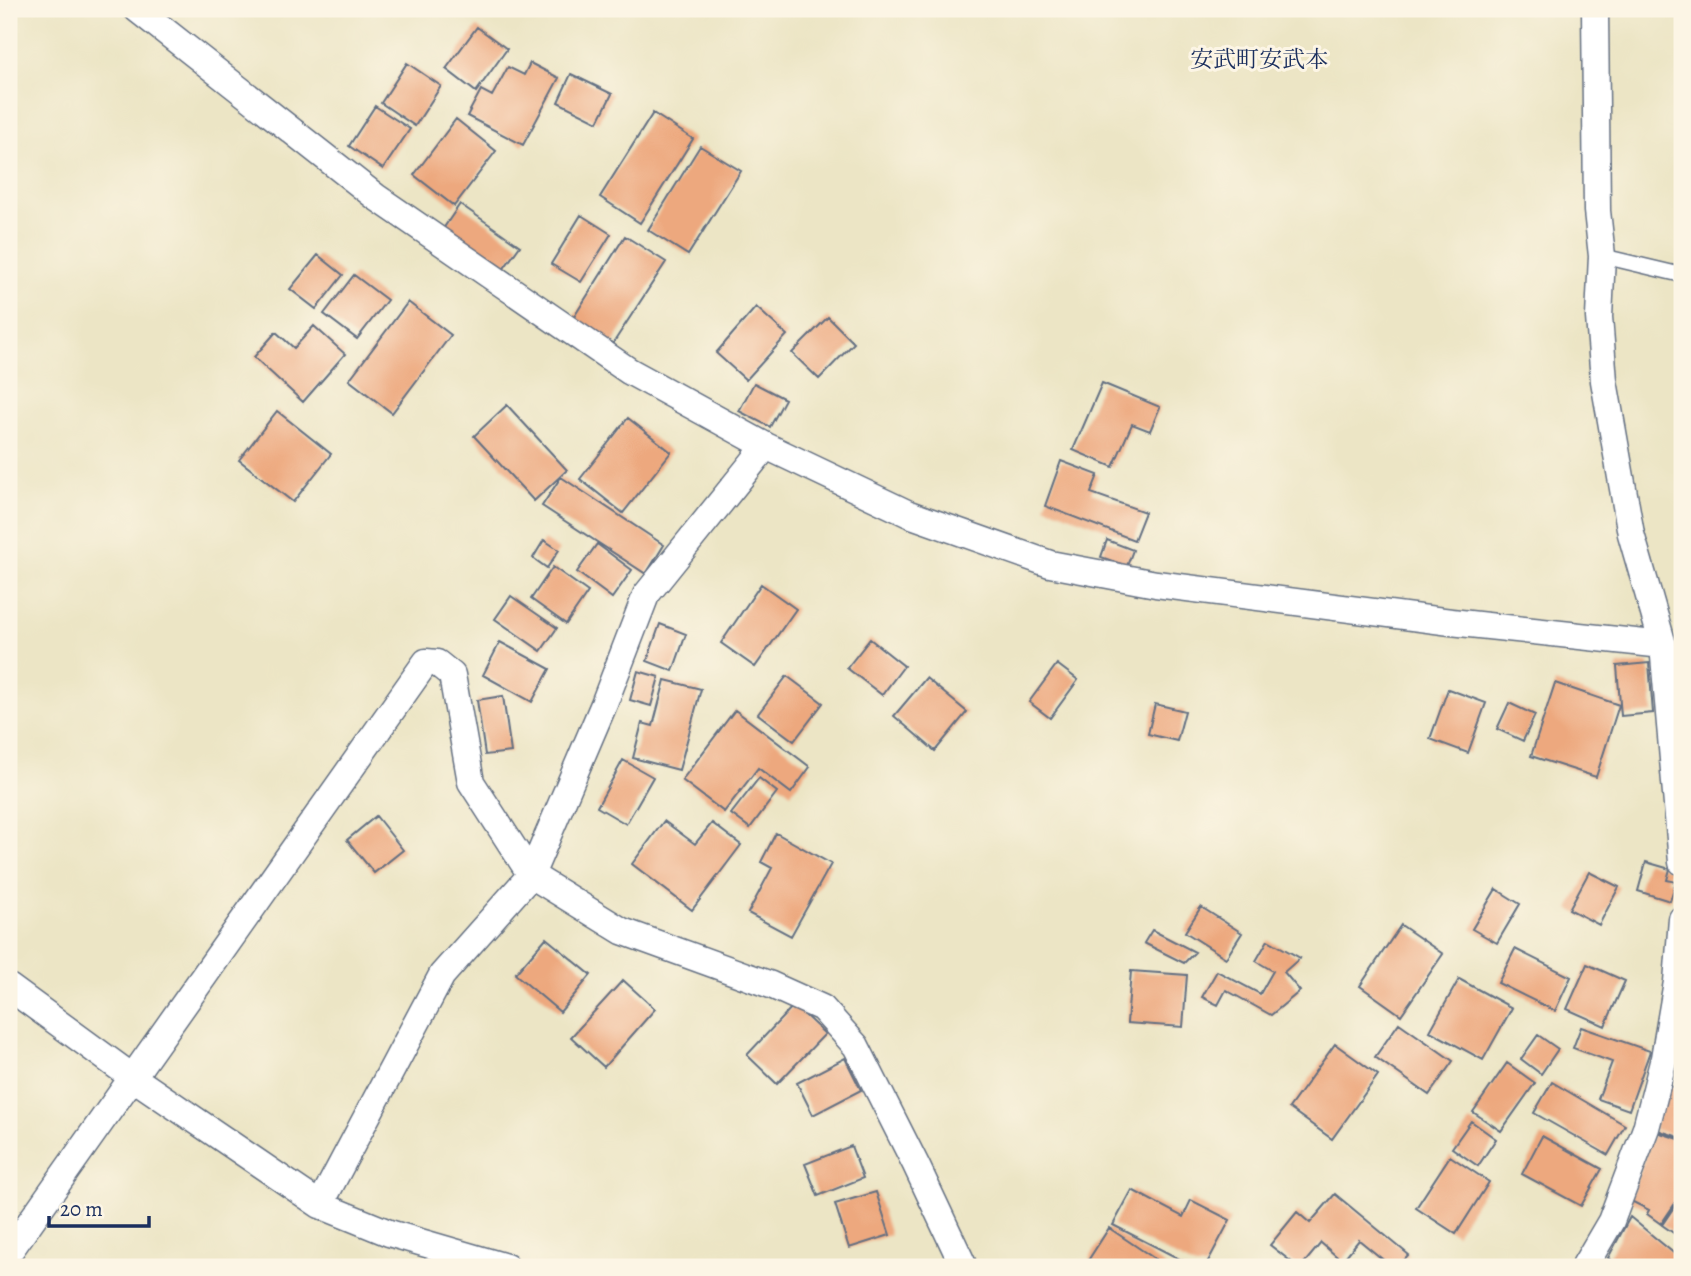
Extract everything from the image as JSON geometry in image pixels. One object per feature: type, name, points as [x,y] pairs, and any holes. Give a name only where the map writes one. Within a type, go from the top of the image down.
[{"type":"street","points":[[137,9],[376,197],[629,371],[766,446],[909,514],[1050,564],[1156,584],[1451,622],[1663,645]]},
{"type":"street","points":[[1595,9],[1597,211],[1602,256],[1600,317],[1604,382],[1631,534],[1663,645],[1682,862]]},
{"type":"street","points":[[320,1205],[443,975],[531,875],[604,704],[646,595],[766,446]]},
{"type":"street","points":[[9,1252],[426,662],[437,663],[452,675],[471,782],[531,875],[622,931],[771,985],[822,1008],[856,1046],[964,1267]]},
{"type":"street","points":[[1584,1267],[1611,1221],[1673,1060],[1682,919]]},
{"type":"street","points":[[9,987],[132,1077],[320,1205],[389,1233],[506,1267]]},
{"type":"lane","points":[[1602,256],[1682,275]]},
{"type":"building","points":[[477,27],[507,49],[476,92],[446,69]]},
{"type":"building","points":[[407,63],[441,86],[415,126],[381,103]]},
{"type":"building","points":[[530,63],[559,78],[523,145],[467,116],[481,90],[492,96],[508,67],[524,75]]},
{"type":"building","points":[[571,74],[612,94],[598,122],[558,102]]},
{"type":"building","points":[[375,106],[410,129],[383,169],[349,146]]},
{"type":"building","points":[[653,113],[693,139],[640,223],[600,197]]},
{"type":"building","points":[[456,119],[496,151],[454,206],[414,175]]},
{"type":"building","points":[[700,146],[741,171],[688,255],[648,230]]},
{"type":"building","points":[[460,204],[520,246],[502,271],[443,229]]},
{"type":"building","points":[[581,215],[611,234],[581,282],[551,264]]},
{"type":"building","points":[[625,236],[666,262],[612,345],[572,320]]},
{"type":"building","points":[[318,255],[343,275],[316,309],[290,289]]},
{"type":"building","points":[[354,275],[387,300],[357,339],[324,314]]},
{"type":"building","points":[[408,302],[451,335],[392,413],[349,380]]},
{"type":"building","points":[[756,307],[787,335],[746,380],[716,353]]},
{"type":"building","points":[[828,317],[854,343],[819,379],[792,353]]},
{"type":"building","points":[[314,326],[345,354],[303,402],[254,357],[276,332],[294,348]]},
{"type":"building","points":[[754,383],[785,399],[770,427],[739,411]]},
{"type":"building","points":[[1102,383],[1160,407],[1150,431],[1132,424],[1113,467],[1073,450]]},
{"type":"building","points":[[507,405],[567,470],[534,501],[474,436]]},
{"type":"building","points":[[277,411],[331,454],[293,502],[239,460]]},
{"type":"building","points":[[628,418],[671,452],[623,513],[580,479]]},
{"type":"building","points":[[1061,461],[1098,475],[1091,493],[1145,512],[1134,540],[1045,506]]},
{"type":"building","points":[[561,477],[664,545],[646,574],[542,506]]},
{"type":"building","points":[[544,540],[559,550],[547,568],[533,558]]},
{"type":"building","points":[[1107,540],[1133,550],[1127,566],[1101,557]]},
{"type":"building","points":[[597,544],[632,570],[612,598],[577,572]]},
{"type":"building","points":[[553,567],[588,592],[566,624],[531,599]]},
{"type":"building","points":[[761,584],[796,609],[755,667],[721,643]]},
{"type":"building","points":[[511,596],[557,628],[541,651],[495,619]]},
{"type":"building","points":[[660,624],[686,634],[673,671],[647,661]]},
{"type":"building","points":[[870,639],[904,666],[882,695],[847,668]]},
{"type":"building","points":[[500,642],[550,669],[532,702],[483,675]]},
{"type":"building","points":[[1649,663],[1653,713],[1621,716],[1617,666]]},
{"type":"building","points":[[1057,664],[1078,680],[1050,718],[1029,702]]},
{"type":"building","points":[[638,671],[659,677],[651,706],[630,700]]},
{"type":"building","points":[[787,676],[823,703],[794,741],[758,714]]},
{"type":"building","points":[[926,678],[967,712],[935,751],[894,716]]},
{"type":"building","points":[[665,680],[701,689],[679,770],[633,758],[642,723],[653,726]]},
{"type":"building","points":[[1555,683],[1619,705],[1596,777],[1531,756]]},
{"type":"building","points":[[1448,689],[1486,703],[1468,753],[1430,739]]},
{"type":"building","points":[[503,696],[511,752],[485,755],[477,700]]},
{"type":"building","points":[[1509,703],[1535,715],[1523,741],[1497,729]]},
{"type":"building","points":[[1155,704],[1185,711],[1177,741],[1148,734]]},
{"type":"building","points":[[735,710],[810,767],[791,793],[758,768],[724,812],[682,780]]},
{"type":"building","points":[[623,760],[653,777],[626,824],[597,807]]},
{"type":"building","points":[[759,778],[777,792],[750,828],[731,814]]},
{"type":"building","points":[[376,816],[403,850],[374,873],[347,840]]},
{"type":"building","points":[[664,821],[695,844],[712,823],[741,845],[692,910],[632,864]]},
{"type":"building","points":[[776,833],[831,864],[791,936],[748,913],[772,868],[761,862]]},
{"type":"building","points":[[1646,862],[1670,869],[1667,880],[1676,882],[1670,901],[1638,891]]},
{"type":"building","points":[[1589,872],[1619,887],[1599,925],[1569,909]]},
{"type":"building","points":[[1496,889],[1520,904],[1497,943],[1472,929]]},
{"type":"building","points":[[1201,907],[1242,933],[1226,958],[1185,932]]},
{"type":"building","points":[[1401,925],[1443,954],[1401,1015],[1360,986]]},
{"type":"building","points":[[1152,930],[1195,952],[1184,963],[1144,943]]},
{"type":"building","points":[[546,938],[591,975],[560,1012],[515,974]]},
{"type":"building","points":[[1268,940],[1300,958],[1284,972],[1300,991],[1271,1015],[1226,990],[1218,1005],[1202,997],[1217,971],[1260,994],[1273,971],[1256,961]]},
{"type":"building","points":[[1515,949],[1571,977],[1555,1011],[1498,983]]},
{"type":"building","points":[[1587,964],[1625,981],[1605,1026],[1567,1009]]},
{"type":"building","points":[[1131,971],[1187,975],[1183,1027],[1127,1023]]},
{"type":"building","points":[[1459,979],[1512,1008],[1483,1060],[1430,1031]]},
{"type":"building","points":[[623,980],[655,1009],[604,1067],[571,1037]]},
{"type":"building","points":[[794,1005],[825,1034],[777,1084],[747,1055]]},
{"type":"building","points":[[1399,1023],[1453,1061],[1429,1095],[1375,1057]]},
{"type":"building","points":[[1581,1027],[1650,1051],[1629,1110],[1598,1099],[1612,1062],[1573,1048]]},
{"type":"building","points":[[1538,1035],[1558,1049],[1541,1074],[1521,1059]]},
{"type":"building","points":[[1335,1044],[1378,1075],[1332,1139],[1289,1108]]},
{"type":"building","points":[[845,1058],[861,1090],[813,1115],[797,1083]]},
{"type":"building","points":[[1507,1063],[1535,1083],[1501,1131],[1473,1112]]},
{"type":"building","points":[[1552,1082],[1625,1125],[1608,1155],[1534,1113]]},
{"type":"building","points":[[1668,1085],[1682,1090],[1682,1138],[1654,1129]]},
{"type":"building","points":[[1471,1121],[1496,1139],[1478,1166],[1452,1148]]},
{"type":"building","points":[[1654,1131],[1682,1140],[1682,1193],[1661,1224],[1647,1214],[1649,1210],[1629,1200]]},
{"type":"building","points":[[1542,1136],[1602,1169],[1581,1206],[1522,1174]]},
{"type":"building","points":[[851,1146],[863,1178],[818,1196],[805,1164]]},
{"type":"building","points":[[1450,1156],[1489,1182],[1456,1234],[1416,1208]]},
{"type":"building","points":[[1132,1190],[1183,1217],[1191,1200],[1230,1220],[1205,1267],[1195,1267],[1113,1225]]},
{"type":"building","points":[[876,1192],[890,1235],[849,1248],[835,1204]]},
{"type":"building","points":[[1335,1194],[1409,1255],[1398,1267],[1392,1267],[1359,1240],[1342,1261],[1321,1243],[1301,1267],[1270,1245],[1297,1212],[1310,1223]]},
{"type":"building","points":[[1682,1195],[1682,1230],[1678,1236],[1662,1225]]},
{"type":"building","points":[[1630,1217],[1682,1260],[1682,1267],[1619,1267],[1608,1258]]},
{"type":"building","points":[[1109,1228],[1167,1267],[1101,1267],[1089,1259]]},
{"type":"district","name":"安武町安武本","points":[[1259,59]]}]
